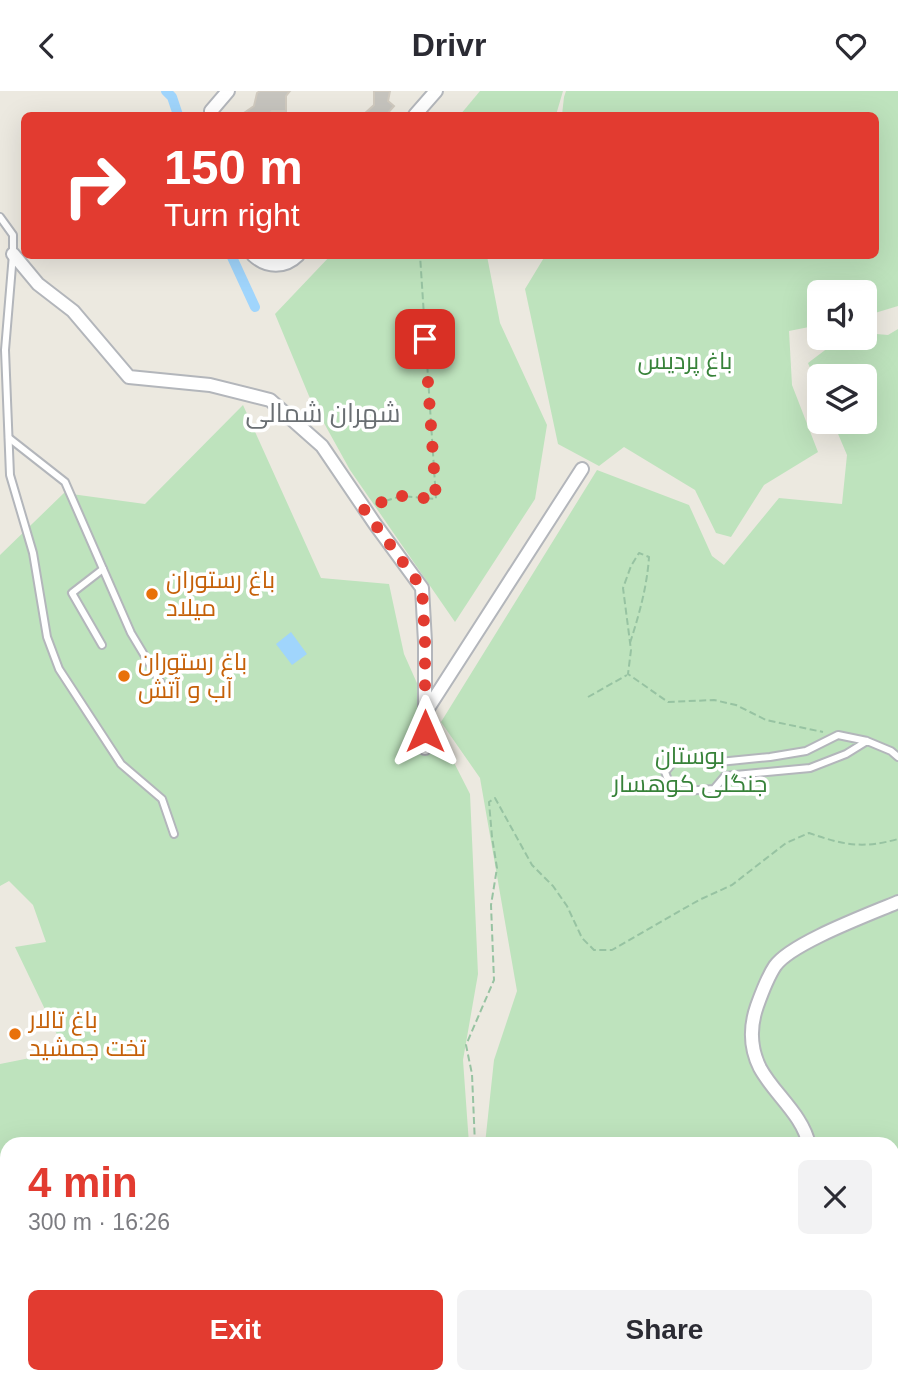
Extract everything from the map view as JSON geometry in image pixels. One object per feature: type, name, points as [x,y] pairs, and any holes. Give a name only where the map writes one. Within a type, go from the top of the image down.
[{"type":"street","points":[[211,112],[228,91]]},
{"type":"street","points":[[418,112],[436,91]]},
{"type":"street","points":[[13,254],[38,284],[73,311],[129,377],[210,385],[270,400],[321,446],[422,588],[425,748]]},
{"type":"street","points":[[257,259],[268,264],[281,265],[295,259]]},
{"type":"street","points":[[425,713],[582,469]]},
{"type":"street","points":[[807,1137],[760,1068],[753,1050],[755,1011],[767,980],[782,958],[823,935],[898,902]]},
{"type":"lane","points":[[0,217],[13,235],[5,350],[10,475],[33,553],[47,637],[59,669],[121,764],[162,799],[174,834]]},
{"type":"lane","points":[[9,438],[65,482],[131,633],[161,683]]},
{"type":"lane","points":[[102,645],[72,593],[103,569]]},
{"type":"lane","points":[[867,741],[846,754],[810,768],[725,776],[714,789],[683,791],[670,785],[665,772],[674,761],[719,762],[806,751],[838,735],[867,741],[891,751],[898,757]]},
{"type":"lane","points":[[719,762],[725,776]]},
{"type":"path","points":[[363,508],[402,496],[436,499],[420,259]]},
{"type":"path","points":[[628,674],[631,650],[630,643],[623,588],[639,553],[649,557],[647,580],[630,643]]},
{"type":"path","points":[[588,697],[628,674]]},
{"type":"path","points":[[628,674],[668,702],[714,700],[736,705],[766,720],[838,735]]},
{"type":"path","points":[[475,1137],[472,1073],[466,1045],[494,980],[491,905],[497,868],[489,802],[495,798],[531,865],[560,896],[582,939],[594,950],[612,950],[699,900],[732,885],[786,843],[809,833],[836,843],[858,846],[898,839]]},
{"type":"green space","points":[[480,91],[563,91],[557,112],[462,112]]},
{"type":"green space","name":"باغ پردیس","points":[[566,91],[898,91],[898,306],[877,312],[877,280],[807,280],[807,327],[789,331],[792,385],[807,424],[807,434],[811,434],[818,452],[764,485],[731,537],[716,533],[695,490],[624,447],[599,466],[558,444],[525,289],[543,259],[879,259],[879,112],[562,112]]},
{"type":"green space","points":[[327,259],[488,259],[500,323],[547,425],[535,499],[455,622],[350,470],[309,396],[275,314]]},
{"type":"green space","name":"بوستان جنگلی کوهسار","points":[[898,329],[898,1137],[486,1137],[494,1060],[517,991],[480,778],[441,722],[597,470],[689,505],[712,556],[724,565],[779,498],[842,504],[847,455],[838,434],[877,434],[877,364],[808,363],[825,350],[877,350],[877,334],[888,335]]},
{"type":"green space","points":[[243,405],[321,578],[389,584],[404,654],[470,794],[478,974],[463,1060],[468,1137],[0,1137],[0,1064],[65,1051],[15,947],[46,942],[33,905],[9,881],[0,886],[0,555],[64,493],[145,504]]},
{"type":"water","points":[[291,632],[307,654],[292,665],[276,644]]},
{"type":"building","points":[[290,91],[286,96],[286,111],[245,112],[254,106],[257,93]]},
{"type":"building","points":[[374,91],[390,91],[388,101],[394,106],[389,112],[366,112],[374,105]]},
{"type":"waterway","points":[[166,91],[172,97],[177,112]]},
{"type":"waterway","points":[[233,259],[255,307]]},
{"type":"place","name":"باغ رستوران میلاد","points":[[152,594]]},
{"type":"place","name":"باغ رستوران آب و آتش","points":[[124,676]]},
{"type":"place","name":"باغ تالار تخت جمشید","points":[[15,1034]]},
{"type":"district","name":"شهران شمالی","points":[[323,413]]},
{"type":"route","points":[[425,339],[436,499],[402,496],[363,508],[422,588],[425,731]]}]
